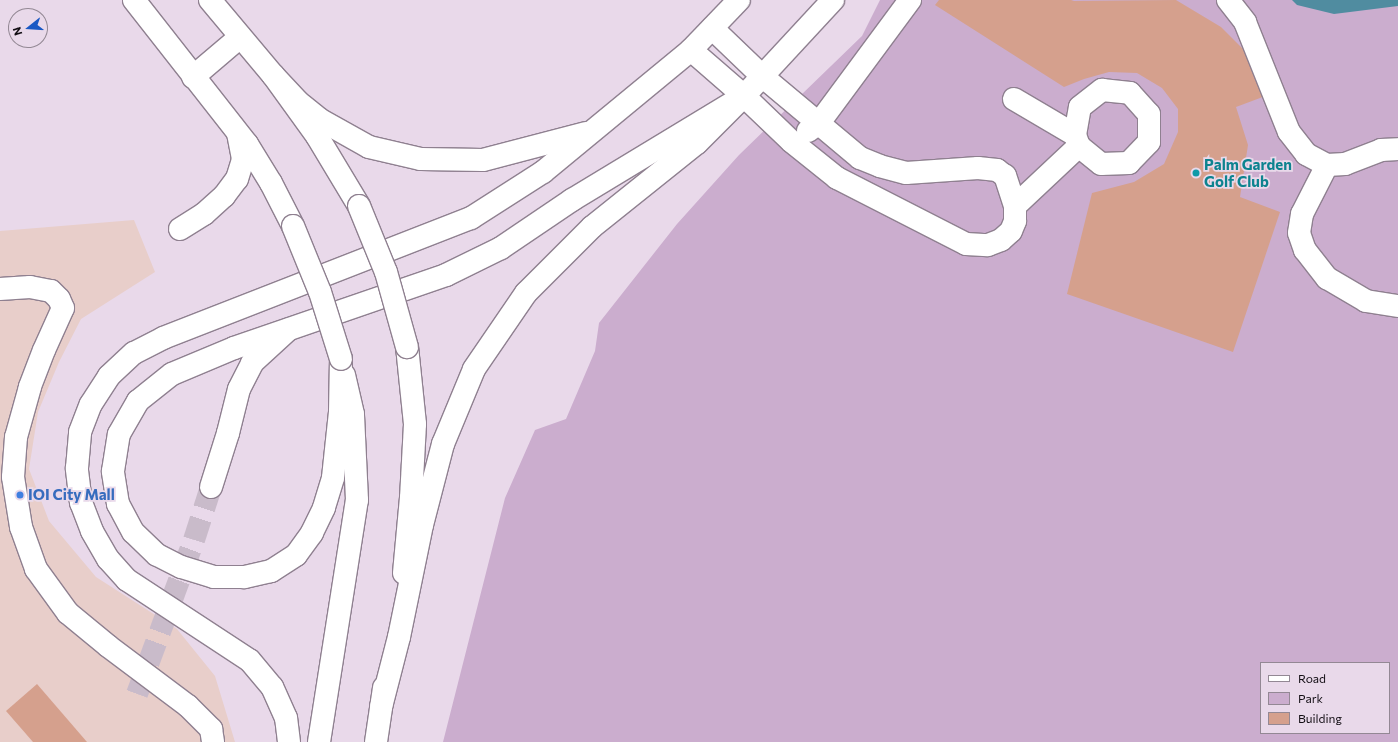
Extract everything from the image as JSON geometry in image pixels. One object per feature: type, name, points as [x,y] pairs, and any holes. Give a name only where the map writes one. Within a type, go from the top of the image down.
[{"type":"main road","points":[[134,0],[247,144],[271,183],[293,226],[320,292],[341,359],[353,414],[357,500],[319,742]]},
{"type":"main road","points":[[210,0],[296,101],[319,119],[369,147],[421,159],[484,160],[592,132]]},
{"type":"main road","points":[[289,742],[286,718],[272,687],[249,660],[127,580],[108,559],[92,531],[81,503],[77,468],[80,432],[91,404],[109,376],[134,353],[163,338],[471,218],[543,172],[691,50],[739,0]]},
{"type":"main road","points":[[381,707],[399,637],[422,525],[443,444],[474,369],[526,293],[592,227],[697,143],[744,96],[833,0]]},
{"type":"main road","points":[[792,142],[819,123],[910,0]]},
{"type":"main road","points":[[1228,0],[1245,22],[1289,132],[1306,154],[1327,165],[1345,164],[1381,150],[1398,149]]},
{"type":"main road","points":[[691,50],[744,96],[792,142],[837,178],[966,244],[988,245],[1001,240],[1011,231],[1015,222],[1015,206],[1005,176],[997,170],[978,168],[906,172],[880,166],[860,158],[762,76],[712,28]]},
{"type":"main road","points":[[193,76],[240,37]]},
{"type":"main road","points":[[273,75],[317,136],[359,206],[386,272],[407,347],[415,424],[411,498],[404,570],[376,742]]},
{"type":"main road","points":[[341,359],[340,412],[333,478],[324,508],[312,533],[296,555],[271,571],[244,577],[214,577],[180,567],[157,555],[133,532],[118,504],[113,471],[119,434],[138,401],[172,374],[234,348],[446,275],[501,248],[572,200],[744,96]]},
{"type":"main road","points":[[1014,99],[1077,140],[1015,206]]},
{"type":"main road","points":[[180,229],[204,214],[224,196],[237,179],[243,159],[238,133]]},
{"type":"main road","points":[[1327,165],[1302,214],[1300,233],[1304,250],[1328,278],[1366,301],[1398,306]]},
{"type":"main road","points":[[0,289],[30,286],[51,291],[59,299],[63,308],[44,350],[30,387],[16,437],[13,478],[21,527],[36,569],[68,612],[108,646],[188,706],[211,729],[213,742]]},
{"type":"main road","points":[[211,487],[228,434],[239,389],[252,363],[289,329]]},
{"type":"shaded area","name":"IOI City Mall","points":[[134,220],[155,272],[81,319],[59,362],[38,412],[29,469],[49,521],[96,577],[177,629],[215,676],[235,742],[0,742],[0,231]]},
{"type":"green space","name":"Palm Garden Golf Club","points":[[880,0],[1398,0],[1398,742],[443,742],[505,498],[535,430],[566,419],[595,351],[599,323],[677,224],[739,155],[862,36]]},
{"type":"water","points":[[1292,0],[1398,0],[1398,6],[1334,14],[1297,5]]},
{"type":"building","name":"Palm Garden Golf Club","points":[[939,0],[1176,0],[1221,27],[1251,57],[1268,95],[1236,107],[1248,145],[1240,197],[1280,212],[1233,352],[1067,294],[1092,193],[1134,182],[1164,164],[1178,132],[1178,109],[1162,88],[1137,73],[1109,72],[1084,79],[1064,87],[935,5]]},
{"type":"building","points":[[37,684],[87,742],[33,742],[6,711]]},
{"type":"tunnel","points":[[137,694],[194,540],[211,487]]},
{"type":"place","name":"Palm Garden Golf Club","points":[[1196,173]]},
{"type":"place","name":"IOI City Mall","points":[[20,495]]}]
